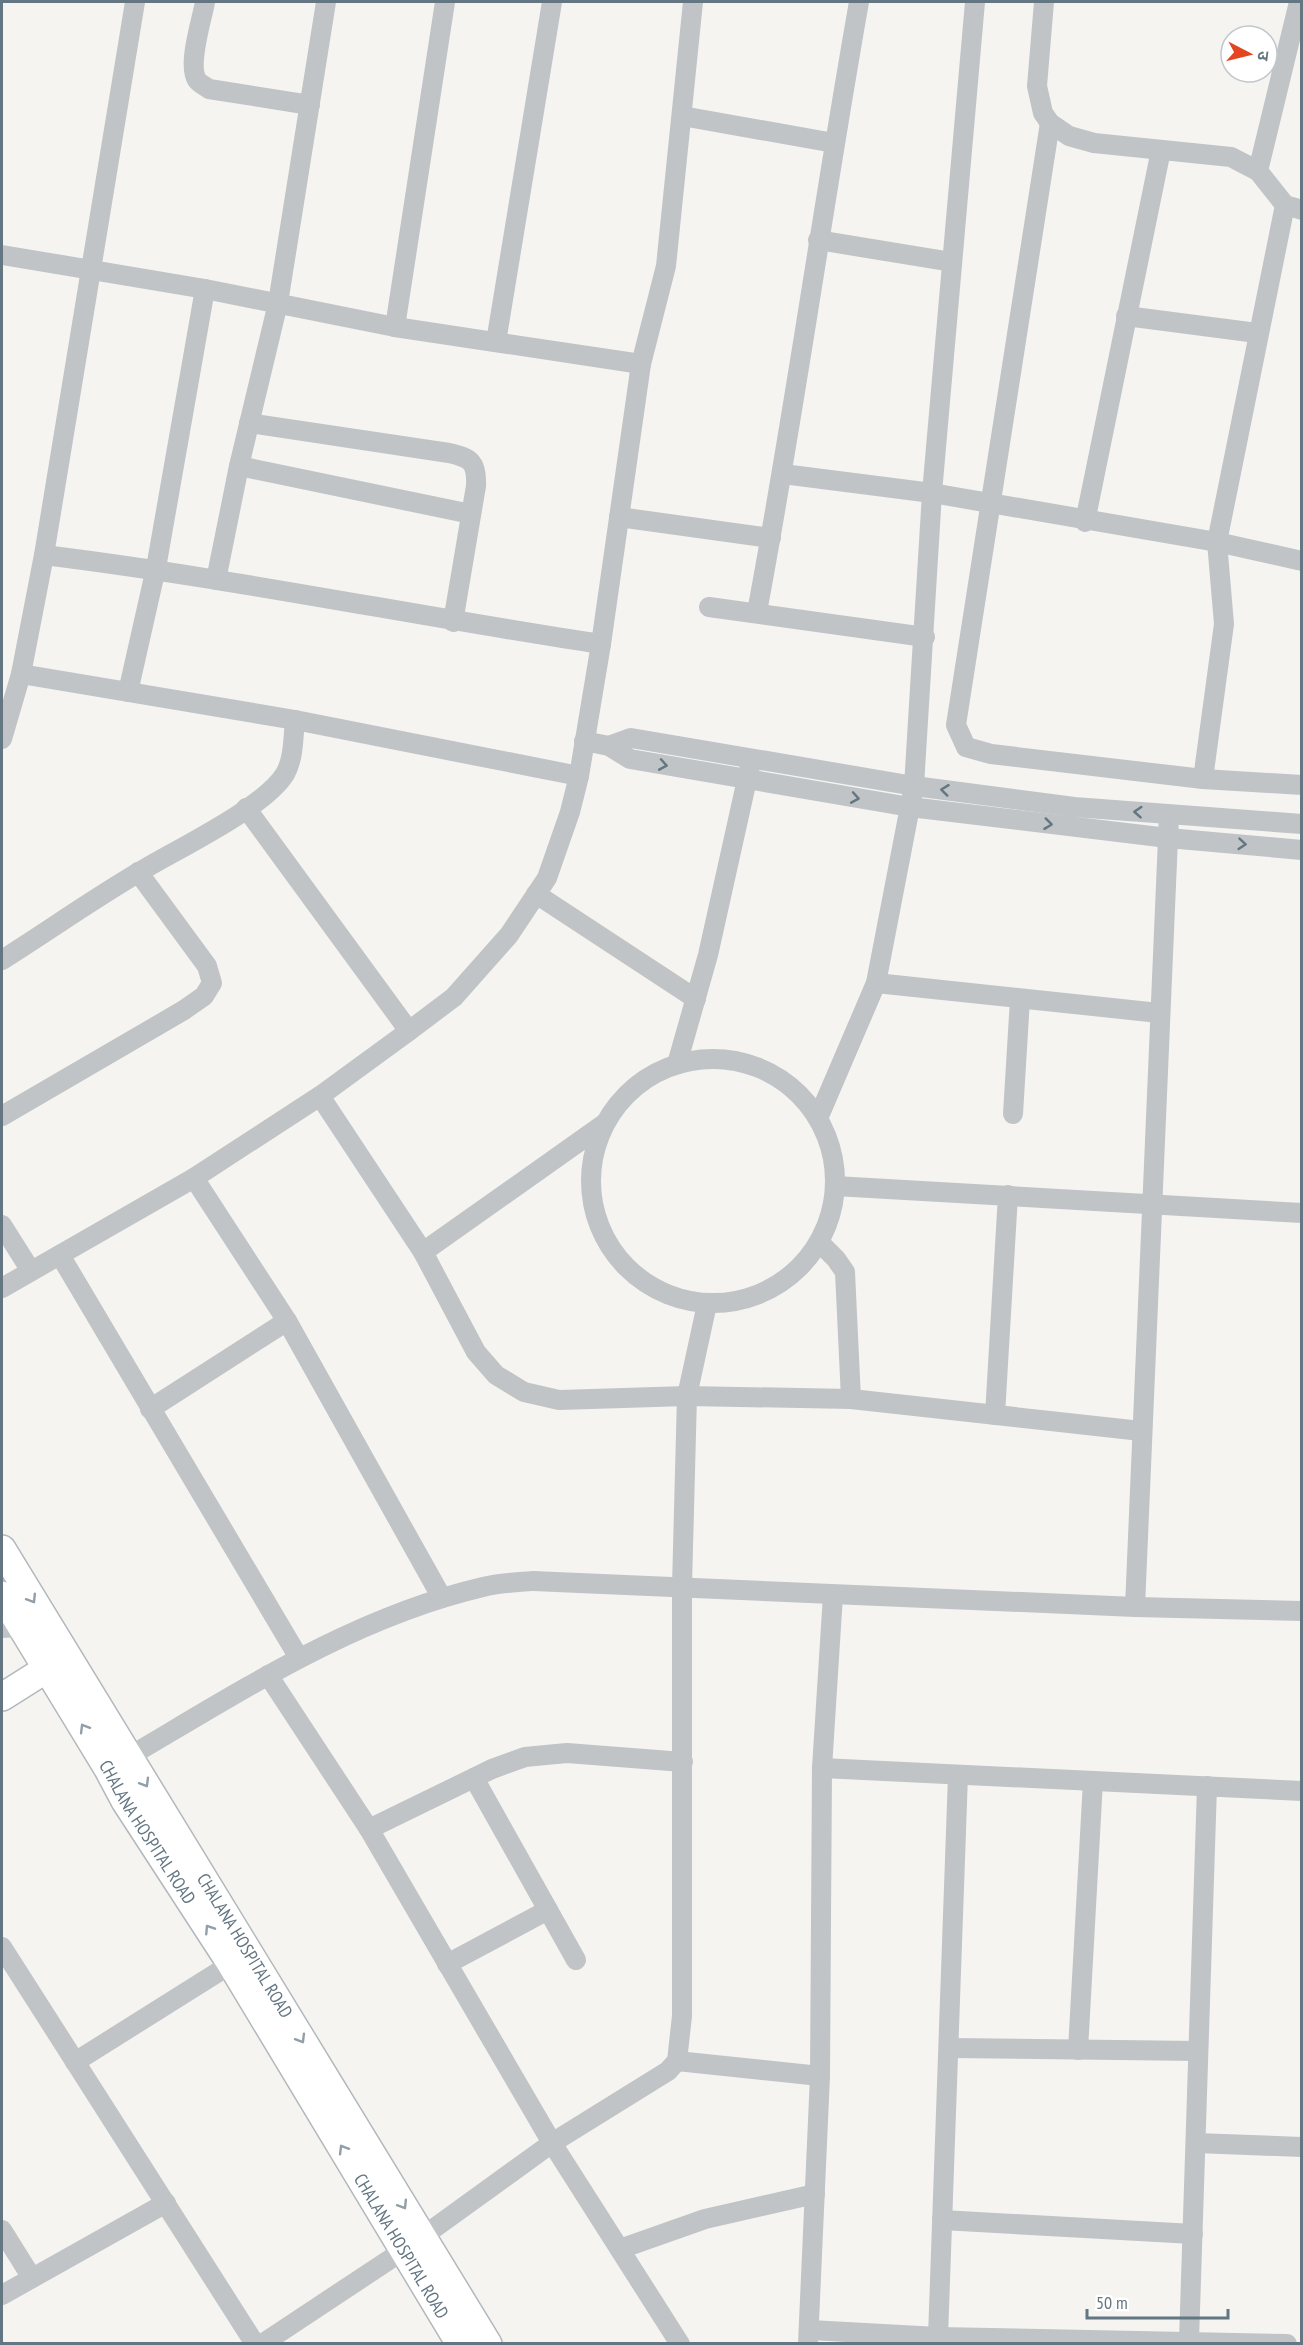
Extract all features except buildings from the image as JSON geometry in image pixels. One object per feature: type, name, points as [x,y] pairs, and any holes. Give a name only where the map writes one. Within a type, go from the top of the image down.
[{"type":"street","points":[[2,739],[21,674],[44,555],[135,2]]},
{"type":"street","points":[[206,2],[194,55],[194,70],[198,81],[209,88],[310,105]]},
{"type":"street","points":[[216,579],[239,466],[278,303],[326,2]]},
{"type":"street","points":[[395,327],[445,2]]},
{"type":"street","points":[[496,342],[552,2]]},
{"type":"street","points":[[2,1288],[194,1178],[320,1096],[409,1031],[454,997],[509,935],[547,879],[570,812],[579,776],[601,644],[641,364],[666,266],[693,2]]},
{"type":"street","points":[[757,612],[783,474],[818,240],[859,2]]},
{"type":"street","points":[[819,1116],[876,983],[914,786],[925,637],[932,493],[975,2]]},
{"type":"street","points":[[1044,2],[1037,86],[1043,113],[1050,123],[1069,136],[1094,143],[1231,157],[1258,171],[1293,207],[1257,333],[1217,542],[1224,624],[1203,779]]},
{"type":"street","points":[[1258,171],[1299,2]]},
{"type":"street","points":[[682,117],[834,143]]},
{"type":"street","points":[[1050,123],[988,503],[956,725],[966,747],[991,754],[1203,779],[1302,785]]},
{"type":"street","points":[[1085,522],[1161,150]]},
{"type":"street","points":[[818,240],[952,262]]},
{"type":"street","points":[[2,255],[206,289],[395,327],[641,364]]},
{"type":"street","points":[[128,692],[156,568],[206,289]]},
{"type":"street","points":[[1126,316],[1257,333]]},
{"type":"street","points":[[249,423],[464,456],[471,462],[477,471],[453,622]]},
{"type":"street","points":[[239,466],[471,514]]},
{"type":"street","points":[[783,474],[932,493],[1085,522],[1217,542],[1302,561]]},
{"type":"street","points":[[619,517],[771,538]]},
{"type":"street","points":[[44,555],[156,568],[453,622],[601,644]]},
{"type":"street","points":[[709,607],[925,637]]},
{"type":"street","points":[[21,674],[295,720],[579,776]]},
{"type":"street","points":[[2,960],[138,872],[246,808],[276,786],[285,774],[292,757],[295,720]]},
{"type":"street","points":[[609,746],[631,738],[914,786],[1074,807],[1302,825]]},
{"type":"street","points":[[584,741],[609,746],[630,759],[910,807],[1168,838],[1302,850]]},
{"type":"street","points":[[677,1064],[696,999],[752,759]]},
{"type":"street","points":[[246,808],[409,1031]]},
{"type":"street","points":[[1135,1607],[1169,814]]},
{"type":"street","points":[[2,1116],[184,1010],[204,996],[212,983],[207,966],[138,872]]},
{"type":"street","points":[[537,894],[696,999]]},
{"type":"street","points":[[876,983],[1159,1012]]},
{"type":"street","points":[[1013,1114],[1020,999]]},
{"type":"street","points":[[716,1058],[754,1065],[788,1084],[819,1116],[831,1147],[835,1186],[833,1205],[819,1242],[795,1272],[763,1293],[725,1303],[706,1304],[670,1296],[637,1278],[624,1265],[603,1234],[592,1199],[591,1180],[597,1142],[604,1124],[628,1093],[642,1081],[677,1064],[716,1058]]},
{"type":"street","points":[[320,1096],[423,1252],[476,1352],[496,1374],[524,1392],[559,1400],[687,1396],[851,1399],[1141,1431]]},
{"type":"street","points":[[423,1252],[604,1124]]},
{"type":"street","points":[[194,1178],[286,1321],[442,1598]]},
{"type":"street","points":[[835,1186],[1302,1213]]},
{"type":"street","points":[[995,1415],[1008,1195]]},
{"type":"street","points":[[2,1225],[31,1271]]},
{"type":"street","points":[[819,1242],[845,1272],[851,1399]]},
{"type":"street","points":[[60,1255],[299,1658]]},
{"type":"street","points":[[262,2343],[413,2243],[552,2143],[668,2072],[677,2061],[682,2016],[682,1586],[687,1396],[706,1304]]},
{"type":"street","points":[[150,1409],[286,1321]]},
{"type":"street","name":"CHALANA HOSPITAL ROAD","points":[[2,1549],[118,1762],[413,2243],[460,2343]]},
{"type":"street","points":[[118,1762],[268,1675],[334,1640],[442,1598],[485,1586],[533,1581],[1135,1607],[1302,1611]]},
{"type":"street","points":[[833,1594],[822,1768],[820,2076],[809,2337],[1287,2343]]},
{"type":"street","name":"CHALANA HOSPITAL ROAD","points":[[2,1596],[11,1628],[48,1668],[118,1762],[125,1801],[413,2243],[488,2343]]},
{"type":"street","points":[[2,1697],[48,1668]]},
{"type":"street","points":[[268,1675],[369,1829],[552,2143],[680,2343]]},
{"type":"street","points":[[369,1829],[474,1778],[525,1757],[567,1753],[683,1762]]},
{"type":"street","points":[[822,1768],[1302,1791]]},
{"type":"street","points":[[938,2337],[958,1775]]},
{"type":"street","points":[[474,1778],[576,1960]]},
{"type":"street","points":[[1078,2050],[1094,1781]]},
{"type":"street","points":[[1189,2341],[1207,1785]]},
{"type":"street","points":[[447,1964],[548,1910]]},
{"type":"street","points":[[2,1947],[255,2343]]},
{"type":"street","points":[[75,2062],[231,1964]]},
{"type":"street","points":[[948,2048],[1198,2051]]},
{"type":"street","points":[[677,2061],[820,2076]]},
{"type":"street","points":[[1196,2144],[1302,2147]]},
{"type":"street","points":[[620,2249],[705,2219],[815,2194]]},
{"type":"street","points":[[2,2295],[166,2203]]},
{"type":"street","points":[[942,2220],[1193,2234]]},
{"type":"street","points":[[2,2230],[32,2278]]}]
